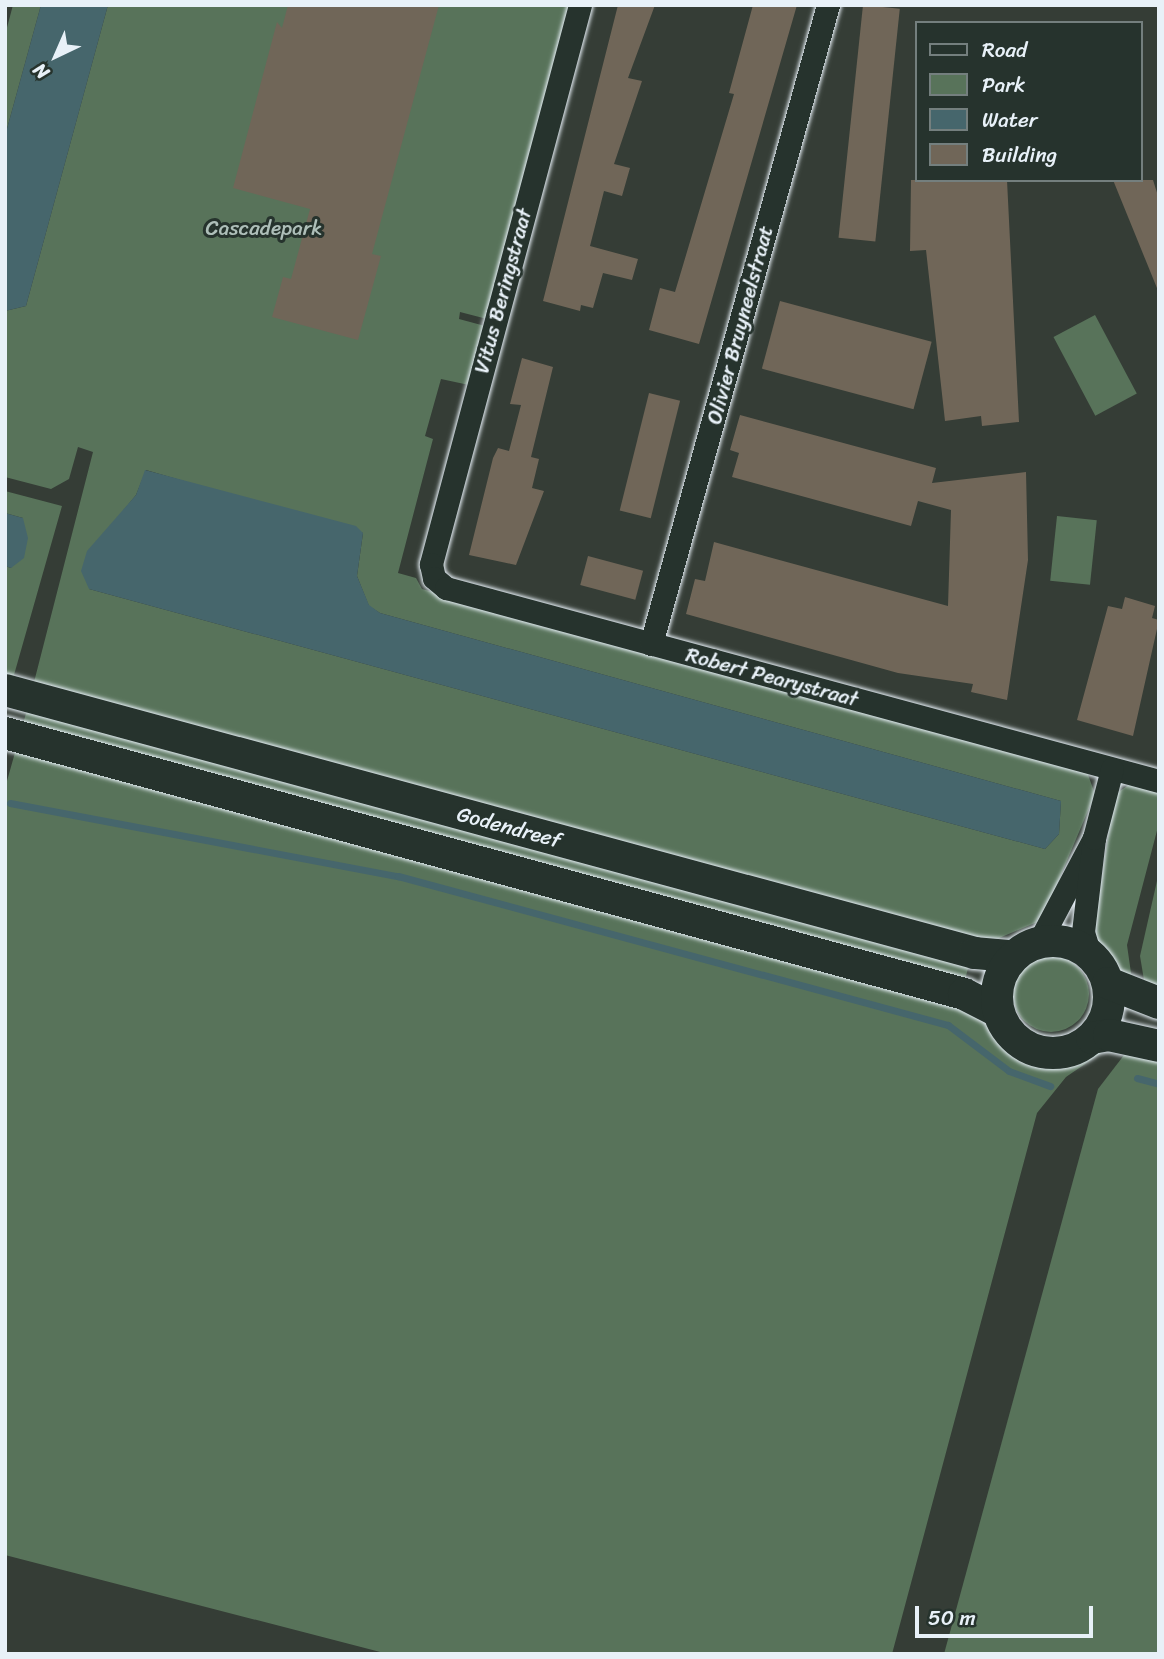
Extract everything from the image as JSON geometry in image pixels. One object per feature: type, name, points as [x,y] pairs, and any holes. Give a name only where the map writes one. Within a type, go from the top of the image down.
[{"type":"main road","name":"Godendreef","points":[[17,693],[975,954],[1026,949]]},
{"type":"main road","name":"Godendreef","points":[[12,734],[964,994],[998,1011]]},
{"type":"main road","points":[[1066,942],[1090,955],[1108,983],[1107,1013],[1092,1038],[1067,1052],[1037,1052],[1012,1036],[998,1011],[998,982],[1026,949],[1066,942]]},
{"type":"main road","points":[[1108,983],[1159,1003]]},
{"type":"main road","points":[[1092,1038],[1159,1046]]},
{"type":"street","name":"Vitus Beringstraat","points":[[434,578],[431,564],[580,5]]},
{"type":"street","name":"Olivier Bruyneelstraat","points":[[651,644],[828,5]]},
{"type":"street","name":"Robert Pearystraat","points":[[434,578],[446,589],[1159,781]]},
{"type":"street","points":[[1090,955],[1083,932],[1094,838],[1112,769]]},
{"type":"street","points":[[1026,949],[1094,838]]},
{"type":"green space","points":[[13,5],[41,5],[5,136],[5,35]]},
{"type":"green space","name":"Cascadepark","points":[[108,5],[572,5],[487,319],[460,312],[459,319],[485,326],[469,385],[441,379],[425,436],[433,439],[398,573],[416,578],[422,589],[1087,772],[1095,794],[1042,920],[985,944],[32,690],[93,452],[78,447],[69,479],[51,489],[5,477],[5,311],[26,306]],"holes":[[[146,470],[363,533],[357,576],[369,606],[380,613],[1061,801],[1059,834],[1045,849],[89,589],[100,539],[136,495]]]},
{"type":"green space","points":[[1095,315],[1137,394],[1095,416],[1054,337]]},
{"type":"green space","points":[[5,491],[62,506],[12,682],[5,680],[5,566],[11,568],[23,518],[5,513]]},
{"type":"green space","points":[[1057,516],[1097,520],[1090,585],[1050,581]]},
{"type":"green space","points":[[29,702],[972,955],[964,983],[21,730]]},
{"type":"green space","points":[[18,742],[963,1000],[1008,1046],[1036,1062],[1067,1062],[1107,1049],[1066,1077],[1037,1113],[892,1654],[388,1654],[5,1555],[5,788]]},
{"type":"green space","points":[[1133,782],[1159,789],[1159,823],[1127,945],[1132,980],[1113,971],[1093,939],[1114,795]]},
{"type":"green space","points":[[1159,872],[1159,995],[1146,992],[1140,956]]},
{"type":"green space","points":[[1044,956],[1058,956],[1072,962],[1083,973],[1089,994],[1086,1009],[1078,1021],[1058,1032],[1044,1032],[1030,1026],[1019,1015],[1013,1001],[1013,987],[1019,973],[1030,962]]},
{"type":"green space","points":[[1131,1046],[1159,1052],[1159,1654],[944,1654],[1098,1089]]},
{"type":"water","points":[[41,5],[108,5],[26,306],[5,311],[5,136]]},
{"type":"water","points":[[145,470],[356,526],[363,533],[357,576],[369,605],[380,613],[1061,801],[1059,834],[1045,849],[89,589],[81,571],[87,551],[136,495]]},
{"type":"water","points":[[5,513],[23,518],[28,538],[24,558],[11,568],[5,566]]},
{"type":"building","points":[[288,5],[439,5],[372,254],[381,256],[358,340],[272,317],[283,277],[291,279],[310,209],[233,188],[277,22],[282,28]]},
{"type":"building","points":[[618,5],[655,5],[628,78],[642,81],[614,164],[630,168],[622,196],[604,191],[590,246],[638,259],[632,280],[603,273],[593,308],[581,305],[580,311],[543,301]]},
{"type":"building","points":[[753,5],[797,5],[699,344],[649,330],[660,288],[675,292],[734,94],[729,93]]},
{"type":"building","points":[[863,5],[900,9],[875,242],[839,238]]},
{"type":"building","points":[[911,180],[1007,182],[1019,422],[982,426],[981,416],[945,421],[926,250],[910,251]]},
{"type":"building","points":[[1153,180],[1159,199],[1159,293],[1114,182]]},
{"type":"building","points":[[780,301],[932,342],[914,409],[762,369]]},
{"type":"building","points":[[522,358],[553,367],[531,457],[539,459],[532,488],[544,491],[516,565],[469,555],[493,458],[498,448],[509,451],[521,405],[510,404]]},
{"type":"building","points":[[649,393],[680,401],[651,518],[620,510]]},
{"type":"building","points":[[740,415],[936,468],[932,483],[1026,472],[1028,560],[1007,700],[971,692],[973,684],[898,673],[686,614],[695,579],[705,581],[714,542],[948,606],[951,510],[918,501],[911,526],[732,477],[739,453],[730,450]]},
{"type":"building","points":[[588,556],[643,571],[635,600],[580,585]]},
{"type":"building","points":[[1125,597],[1155,606],[1152,618],[1159,620],[1133,736],[1077,720],[1108,606],[1122,609]]},
{"type":"waterway","points":[[10,803],[398,876],[948,1025],[1009,1071],[1050,1086]]},
{"type":"waterway","points":[[1137,1078],[1159,1084]]}]
